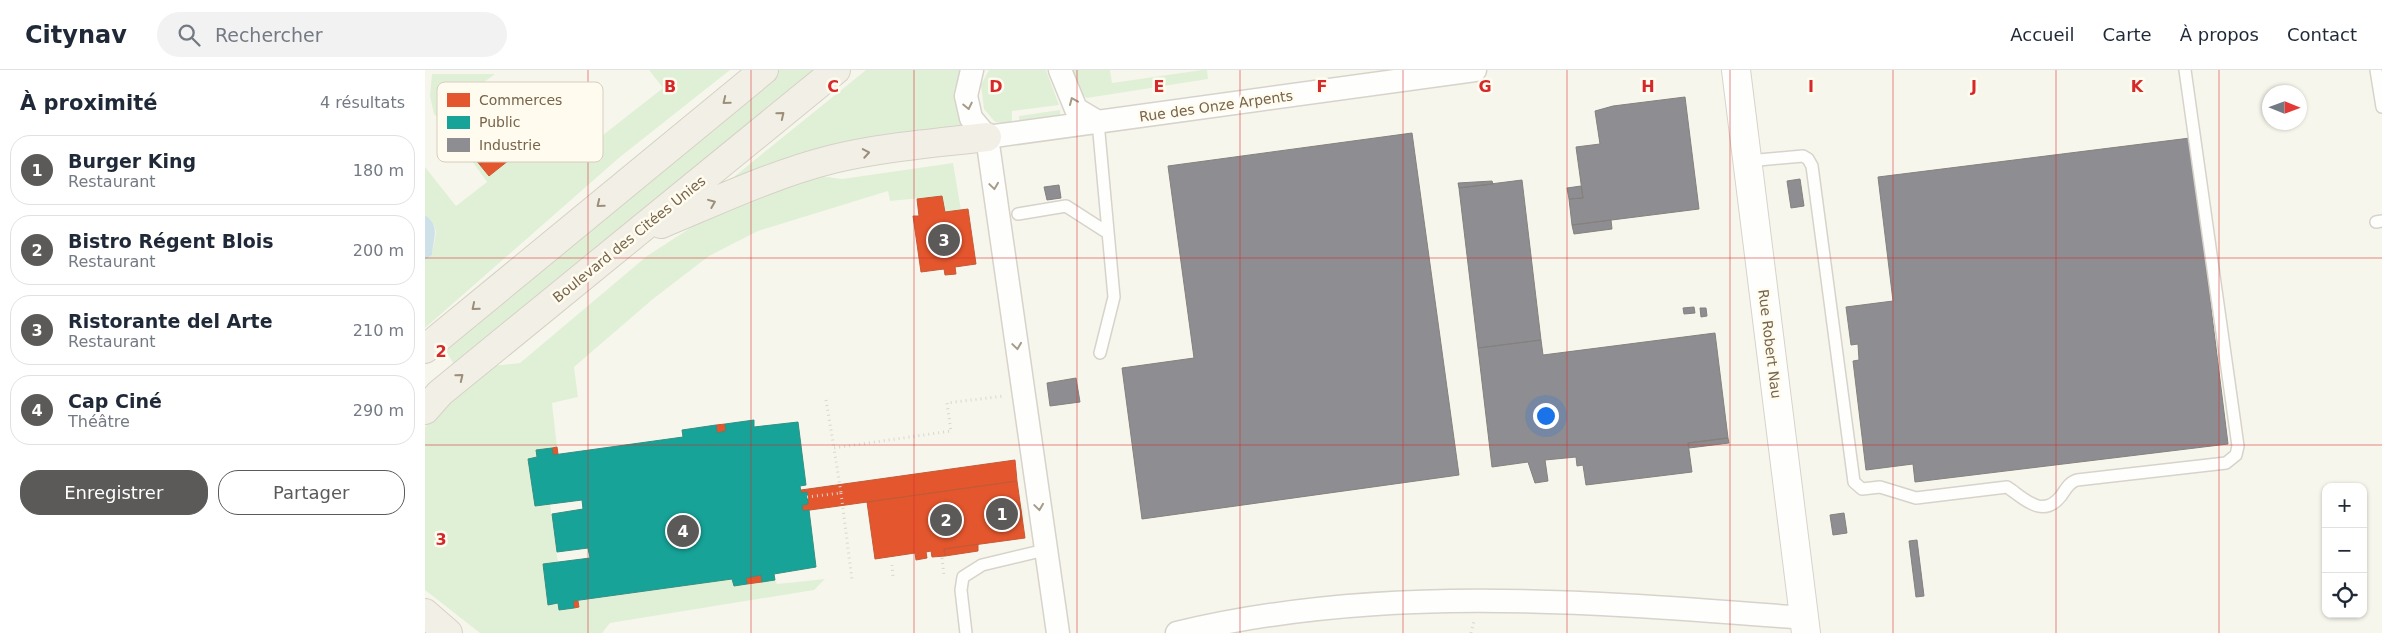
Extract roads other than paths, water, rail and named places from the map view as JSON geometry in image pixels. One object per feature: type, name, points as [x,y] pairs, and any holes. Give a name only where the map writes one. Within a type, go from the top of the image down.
[{"type":"main road","points":[[425,349],[764,70]]},
{"type":"main road","name":"Boulevard des Citées Unies","points":[[425,410],[440,393],[836,70]]},
{"type":"main road","points":[[635,235],[794,170],[818,163],[881,151],[987,137]]},
{"type":"main road","points":[[425,613],[448,633]]},
{"type":"street","points":[[972,70],[966,96],[971,118],[987,137],[1058,633]]},
{"type":"street","points":[[1060,70],[1076,109],[1098,122]]},
{"type":"street","name":"Rue des Onze Arpents","points":[[987,137],[1475,70]]},
{"type":"street","name":"Rue Robert Nau","points":[[1736,70],[1805,625]]},
{"type":"street","points":[[1177,633],[1287,613],[1373,604],[1502,600],[1593,602],[1805,625]]},
{"type":"lane","points":[[1747,161],[1803,156],[1812,166],[1856,486],[1862,489],[1880,487],[1916,498],[2007,487],[2032,505],[2046,505],[2056,501],[2068,486],[2077,480],[2226,463],[2237,455],[2238,446],[2185,70]]},
{"type":"lane","points":[[2376,70],[2382,107]]},
{"type":"lane","points":[[1098,122],[1115,298],[1100,353]]},
{"type":"lane","points":[[1018,214],[1066,206],[1108,233]]},
{"type":"lane","points":[[966,633],[961,590],[963,577],[982,565],[1045,550]]},
{"type":"place","name":"Ristorante del Arte","points":[[944,240]]},
{"type":"place","name":"Burger King","points":[[1002,514]]},
{"type":"place","name":"Bistro Régent Blois","points":[[946,520]]},
{"type":"place","name":"Cap Ciné","points":[[683,531]]}]
